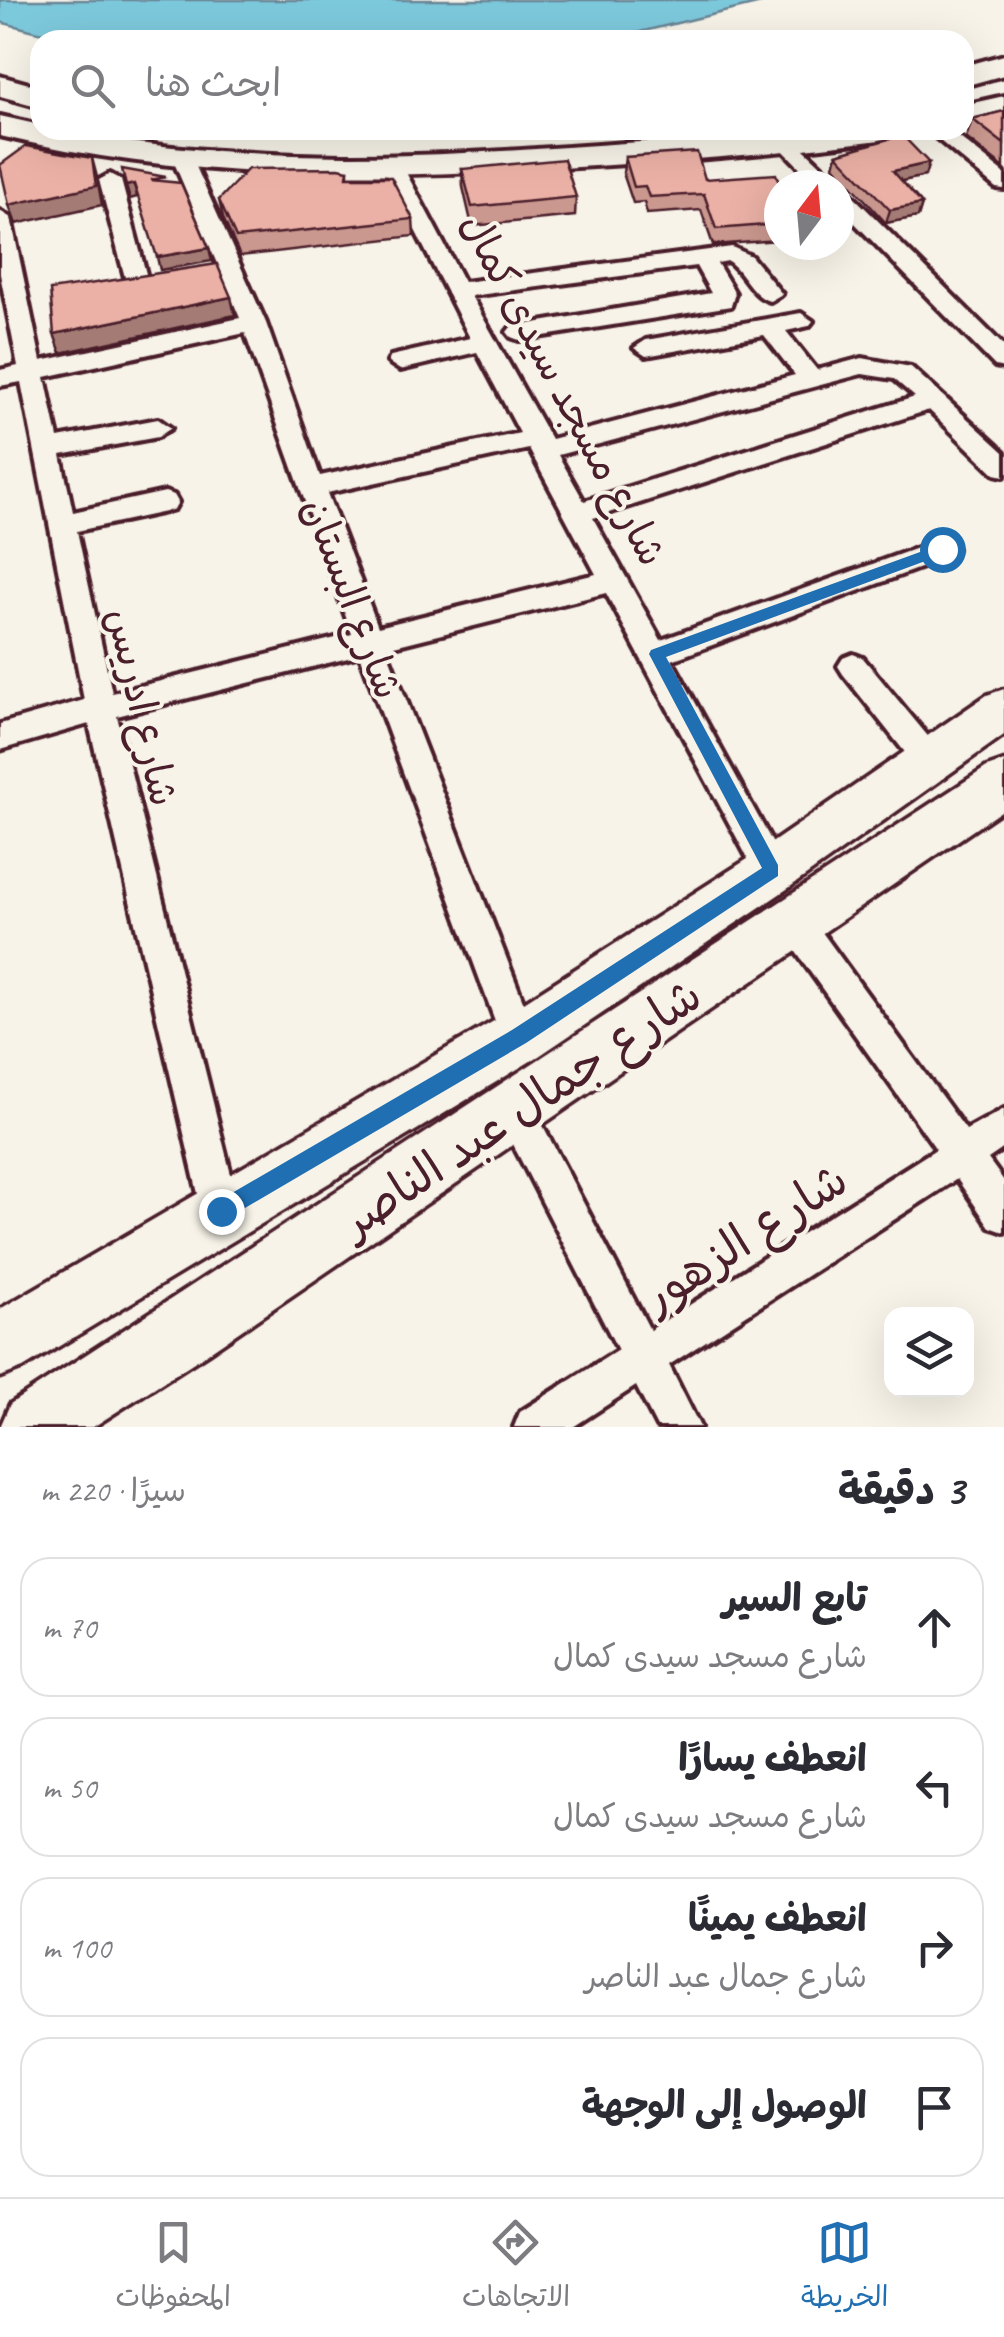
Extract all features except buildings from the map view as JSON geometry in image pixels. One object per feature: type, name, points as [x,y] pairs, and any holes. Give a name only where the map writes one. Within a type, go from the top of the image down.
[{"type":"highway","points":[[974,73],[1004,65]]},
{"type":"highway","points":[[0,86],[30,94]]},
{"type":"highway","points":[[974,114],[1004,106]]},
{"type":"highway","points":[[0,126],[30,133]]},
{"type":"highway","points":[[61,140],[183,160],[286,167],[542,160],[793,140]]},
{"type":"main road","name":"شارع جمال عبد الناصر","points":[[0,1345],[519,1037],[772,871],[1004,709]]},
{"type":"main road","name":"شارع جمال عبد الناصر","points":[[33,1427],[796,924],[1004,782]]},
{"type":"street","points":[[950,140],[1004,183]]},
{"type":"street","points":[[784,141],[814,170]]},
{"type":"street","name":"شارع البستان","points":[[183,160],[223,271],[254,323],[311,487],[519,1037]]},
{"type":"street","name":"شارع مسجد سيدى كمال","points":[[392,166],[484,344],[657,654],[772,871]]},
{"type":"street","points":[[110,180],[138,285]]},
{"type":"street","points":[[854,210],[1004,360]]},
{"type":"street","name":"شارع ادريس","points":[[0,218],[5,270],[26,303],[31,371],[100,708],[221,1211]]},
{"type":"street","points":[[458,290],[722,254],[738,257],[770,294]]},
{"type":"street","points":[[519,332],[723,301],[723,292],[702,257]]},
{"type":"street","points":[[646,348],[800,321]]},
{"type":"street","points":[[0,378],[254,323]]},
{"type":"street","points":[[769,326],[812,380]]},
{"type":"street","points":[[400,362],[484,344]]},
{"type":"street","points":[[311,487],[542,444],[862,366],[892,368],[908,376],[1004,468]]},
{"type":"street","points":[[578,513],[933,400]]},
{"type":"street","points":[[47,449],[158,428]]},
{"type":"street","points":[[62,524],[165,502]]},
{"type":"street","points":[[657,654],[942,549]]},
{"type":"street","points":[[0,737],[100,708],[616,580]]},
{"type":"street","points":[[853,666],[930,761]]},
{"type":"street","points":[[796,924],[1004,1213]]},
{"type":"street","points":[[515,1110],[679,1427]]},
{"type":"street","name":"شارع الزهور","points":[[535,1427],[1004,1127]]},
{"type":"water","points":[[0,0],[774,0],[648,30],[31,30],[0,22]]},
{"type":"route","points":[[221,1211],[519,1037],[772,871],[657,654],[942,549]]}]
